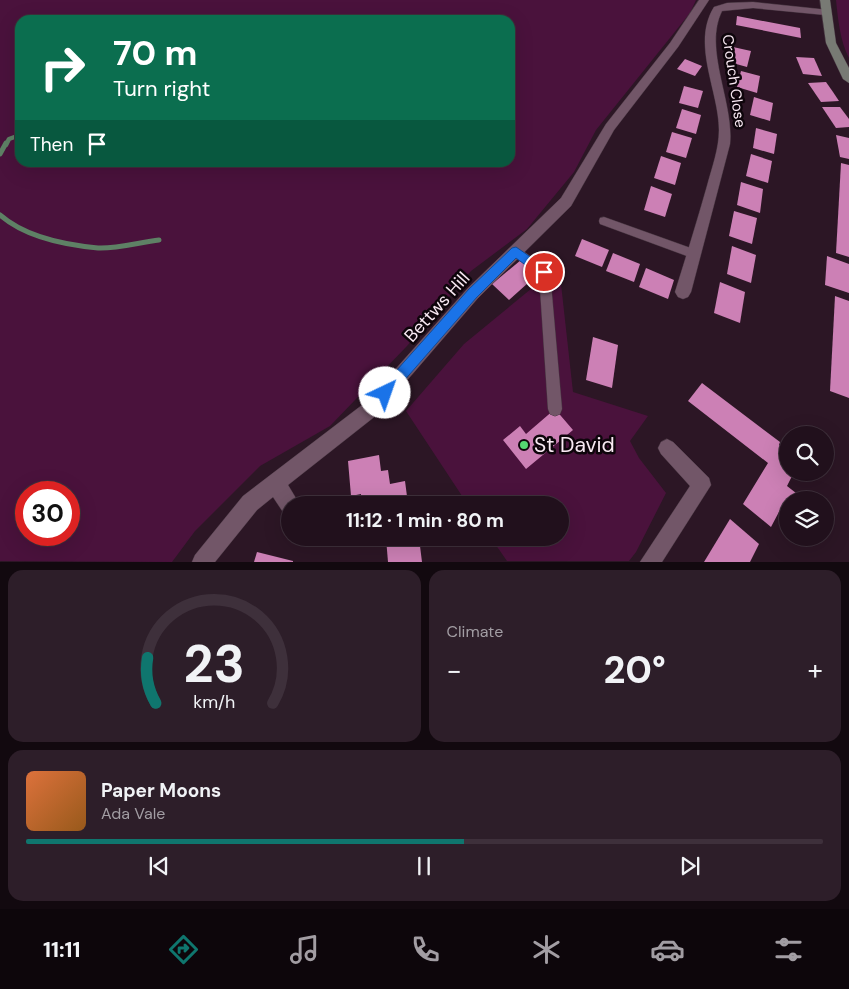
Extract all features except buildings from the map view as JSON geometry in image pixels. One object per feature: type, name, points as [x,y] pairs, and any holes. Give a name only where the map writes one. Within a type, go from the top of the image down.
[{"type":"street","name":"Bettws Hill","points":[[202,562],[250,503],[372,408],[473,293],[566,202],[610,127],[674,45],[704,0]]},
{"type":"street","name":"Crouch Close","points":[[683,292],[725,142],[720,94],[710,41],[712,20],[719,8],[738,1],[761,0],[825,6]]},
{"type":"street","points":[[825,6],[831,43],[849,79]]},
{"type":"street","points":[[650,562],[702,485],[667,448]]},
{"type":"street","points":[[275,483],[284,496]]},
{"type":"lane","points":[[604,221],[695,254]]},
{"type":"lane","points":[[516,251],[544,272],[555,409]]},
{"type":"shaded area","points":[[0,0],[696,0],[690,13],[596,130],[574,172],[527,229],[471,271],[407,346],[330,426],[260,466],[195,531],[172,562],[0,561]]},
{"type":"shaded area","points":[[836,0],[849,0],[849,58],[841,37]]},
{"type":"shaded area","points":[[559,266],[573,392],[648,416],[630,441],[639,458],[666,493],[636,552],[629,561],[507,561],[497,546],[569,546],[569,496],[462,496],[406,411],[464,344]]},
{"type":"waterway","points":[[6,145],[9,139],[15,137]]},
{"type":"waterway","points":[[0,154],[6,143]]},
{"type":"waterway","points":[[0,215],[21,229],[46,239],[72,245],[105,248],[159,240]]},
{"type":"place","name":"St David","points":[[524,445]]},
{"type":"route","points":[[385,393],[473,293],[516,251],[544,272]]}]
